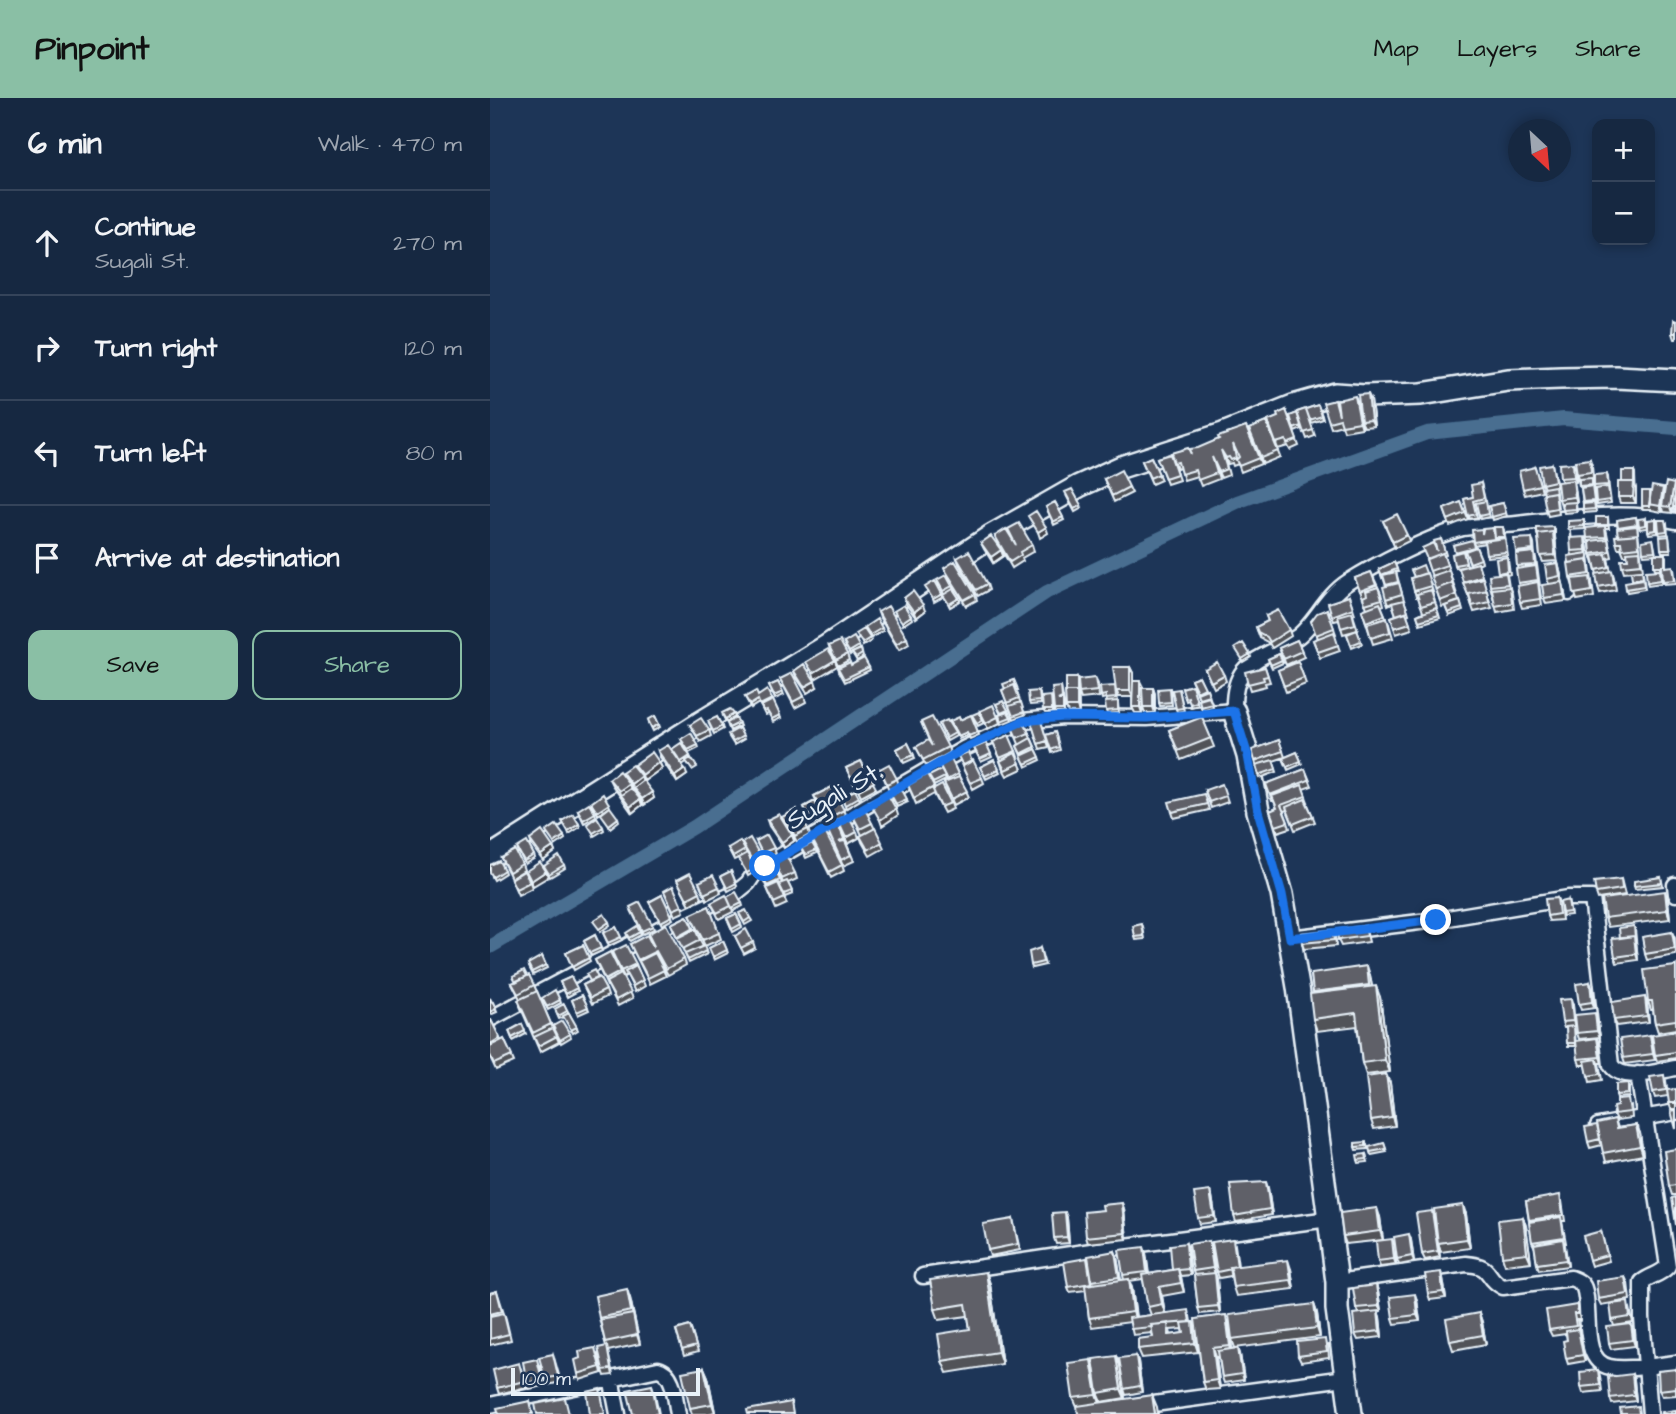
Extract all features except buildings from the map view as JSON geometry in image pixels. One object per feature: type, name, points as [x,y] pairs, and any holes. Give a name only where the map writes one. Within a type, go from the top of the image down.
[{"type":"street","points":[[490,857],[700,723],[827,646],[991,536],[1079,486],[1121,467],[1223,434],[1293,405],[1335,394],[1421,394],[1508,380],[1616,377],[1676,380]]},
{"type":"street","points":[[1350,1414],[1331,1310],[1337,1282],[1290,938],[1282,894],[1258,811],[1248,756],[1234,711],[1235,686],[1252,662],[1299,635],[1322,606],[1345,584],[1388,559],[1463,528],[1628,516],[1676,521]]},
{"type":"street","points":[[1561,519],[1569,593]]},
{"type":"street","name":"Sugali St.","points":[[490,1019],[661,928],[737,892],[754,874],[777,858],[965,748],[1023,721],[1063,717],[1159,718],[1234,711]]},
{"type":"street","points":[[1290,938],[1436,920],[1568,898],[1592,898],[1609,1062],[1615,1071],[1638,1074],[1676,1068]]},
{"type":"street","points":[[1638,1074],[1668,1266],[1661,1274],[1642,1282],[1642,1318],[1650,1414]]},
{"type":"street","points":[[1588,1128],[1676,1112]]},
{"type":"street","points":[[923,1276],[1329,1219]]},
{"type":"street","points":[[1337,1282],[1466,1264],[1487,1269],[1503,1287],[1571,1278],[1580,1282],[1584,1288],[1589,1335],[1595,1357],[1601,1364],[1612,1368],[1676,1363]]},
{"type":"street","points":[[490,1405],[611,1378],[663,1370],[669,1376],[678,1414]]},
{"type":"street","points":[[611,1378],[618,1414]]},
{"type":"street","points":[[1131,1407],[1345,1378]]},
{"type":"waterway","points":[[490,947],[694,827],[1047,592],[1237,502],[1427,433],[1564,419],[1676,428]]},
{"type":"route","points":[[765,866],[965,748],[1023,721],[1063,717],[1147,718],[1234,711],[1248,756],[1258,811],[1282,894],[1290,938],[1436,920]]}]
